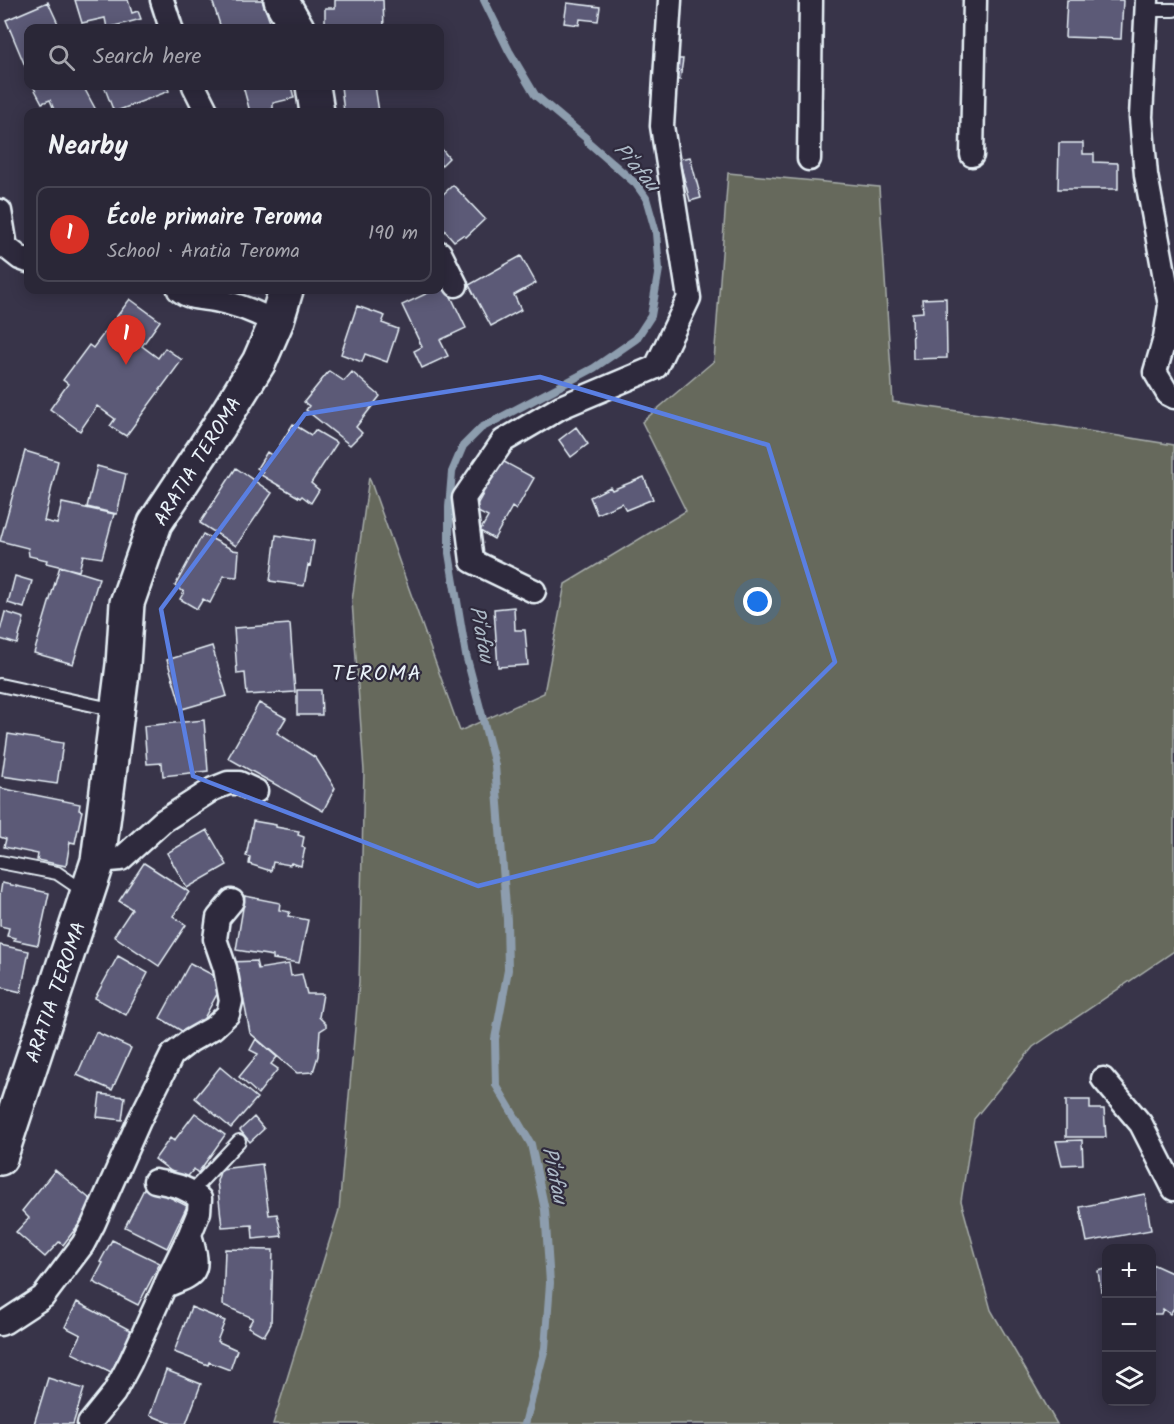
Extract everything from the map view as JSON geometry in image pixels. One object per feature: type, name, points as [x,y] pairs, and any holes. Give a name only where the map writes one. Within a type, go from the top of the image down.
[{"type":"main road","points":[[281,0],[295,24]]},
{"type":"main road","points":[[314,90],[316,108]]},
{"type":"main road","name":"ARATIA TEROMA","points":[[0,1158],[98,861],[123,664],[126,603],[155,523],[259,362],[276,323],[285,294]]},
{"type":"street","points":[[162,0],[170,24]]},
{"type":"street","points":[[534,591],[472,561],[464,498],[503,441],[561,407],[656,367],[689,298],[662,126],[670,0]]},
{"type":"street","points":[[809,159],[811,0]]},
{"type":"street","points":[[972,154],[975,0]]},
{"type":"street","points":[[1147,5],[1141,117],[1146,175],[1170,305],[1165,338],[1155,372],[1168,394],[1174,397]]},
{"type":"street","points":[[196,90],[205,108]]},
{"type":"street","points":[[0,211],[6,247],[24,260]]},
{"type":"street","points":[[444,259],[456,285]]},
{"type":"street","points":[[186,294],[195,298],[219,300],[258,313],[276,323]]},
{"type":"street","points":[[98,861],[121,860],[163,821],[213,789],[228,783],[239,783],[256,791]]},
{"type":"street","points":[[0,1324],[43,1297],[83,1244],[172,1055],[213,1028],[228,1014],[231,1000],[225,968],[215,939],[218,918],[232,901]]},
{"type":"street","points":[[1103,1079],[1141,1124],[1174,1189]]},
{"type":"street","points":[[89,1424],[114,1393],[130,1363],[199,1212],[200,1199],[192,1191],[155,1181]]},
{"type":"lane","points":[[1147,5],[1174,10]]},
{"type":"lane","points":[[0,685],[117,711]]},
{"type":"lane","name":"ARATIA TEROMA","points":[[0,862],[57,873],[88,895]]},
{"type":"lane","points":[[192,1191],[239,1141]]},
{"type":"highlighted area","points":[[540,377],[768,445],[835,662],[654,841],[478,886],[193,776],[161,609],[305,414]]},
{"type":"green space","points":[[728,173],[879,187],[893,402],[1174,445],[1174,951],[1033,1047],[974,1119],[961,1201],[991,1310],[1057,1424],[273,1424],[339,1210],[359,982],[364,771],[352,601],[369,477],[460,731],[544,693],[565,584],[686,511],[642,422],[714,361]]},
{"type":"building","points":[[75,0],[128,0],[132,13],[138,11],[141,19],[122,24],[106,24],[105,18],[82,23]]},
{"type":"building","points":[[212,0],[262,0],[270,22],[264,24],[220,24]]},
{"type":"building","points":[[335,0],[383,0],[384,24],[325,24],[325,8],[335,8]]},
{"type":"building","points":[[1067,0],[1123,0],[1121,39],[1065,37]]},
{"type":"building","points":[[48,2],[58,24],[24,24],[24,63],[6,20]]},
{"type":"building","points":[[567,3],[600,7],[598,21],[580,19],[579,25],[564,23]]},
{"type":"building","points":[[674,59],[683,59],[680,80],[672,79]]},
{"type":"building","points":[[35,90],[85,90],[95,108],[53,108],[50,100],[42,103]]},
{"type":"building","points":[[106,90],[169,91],[124,108],[112,108]]},
{"type":"building","points":[[244,90],[292,90],[294,98],[273,103],[273,108],[249,108]]},
{"type":"building","points":[[341,90],[376,90],[378,108],[344,108]]},
{"type":"building","points":[[1059,143],[1083,143],[1083,154],[1094,154],[1094,162],[1118,163],[1118,189],[1058,189]]},
{"type":"building","points":[[444,152],[449,158],[444,163]]},
{"type":"building","points":[[690,157],[701,198],[690,201],[679,159]]},
{"type":"building","points":[[453,185],[485,219],[466,237],[463,235],[454,241],[444,230],[444,193]]},
{"type":"building","points":[[521,256],[536,283],[514,295],[521,310],[491,326],[469,285]]},
{"type":"building","points":[[444,285],[466,328],[440,340],[448,356],[422,368],[414,351],[422,347],[402,305],[425,294],[444,294]]},
{"type":"building","points":[[946,298],[947,358],[913,359],[912,313],[923,312],[922,299]]},
{"type":"building","points":[[130,299],[160,321],[142,346],[158,358],[165,348],[182,360],[126,436],[110,426],[115,419],[97,406],[80,431],[50,409],[68,384],[63,380],[89,345],[93,348]]},
{"type":"building","points":[[357,306],[385,316],[382,323],[398,329],[387,362],[365,354],[362,362],[341,354]]},
{"type":"building","points":[[329,371],[344,381],[352,372],[380,396],[356,427],[362,433],[350,445],[306,410],[309,406],[304,402]]},
{"type":"building","points":[[293,424],[311,435],[315,430],[337,443],[311,483],[319,490],[311,503],[261,475],[263,472],[257,468],[267,452],[273,456]]},
{"type":"building","points":[[576,427],[588,444],[571,457],[559,440]]},
{"type":"building","points":[[25,451],[58,461],[44,521],[57,524],[62,503],[114,514],[102,558],[83,555],[79,571],[46,563],[47,560],[29,556],[28,548],[0,541]]},
{"type":"building","points":[[495,457],[534,478],[516,510],[512,507],[494,539],[480,531],[488,517],[474,510],[483,494],[477,491]]},
{"type":"building","points":[[97,466],[126,474],[117,514],[87,507]]},
{"type":"building","points":[[236,468],[272,493],[236,546],[200,523]]},
{"type":"building","points":[[644,477],[653,499],[626,510],[622,503],[597,514],[590,497],[610,487],[612,490]]},
{"type":"building","points":[[203,534],[239,551],[237,577],[224,576],[210,603],[203,599],[197,609],[180,599],[184,592],[175,586]]},
{"type":"building","points":[[276,535],[314,541],[304,586],[270,581]]},
{"type":"building","points":[[60,566],[99,578],[73,664],[34,653]]},
{"type":"building","points":[[15,576],[32,581],[24,608],[8,603]]},
{"type":"building","points":[[514,607],[515,630],[525,630],[528,665],[498,667],[494,609]]},
{"type":"building","points":[[5,612],[24,618],[17,644],[0,639]]},
{"type":"building","points":[[290,624],[295,692],[247,695],[245,673],[237,674],[234,628]]},
{"type":"building","points":[[212,646],[227,696],[182,709],[167,660]]},
{"type":"building","points":[[297,690],[321,690],[322,715],[297,715]]},
{"type":"building","points":[[259,703],[286,718],[277,733],[316,758],[335,788],[323,811],[228,758]]},
{"type":"building","points":[[204,720],[208,771],[163,776],[162,763],[147,764],[144,726]]},
{"type":"building","points":[[8,734],[63,743],[57,784],[2,776]]},
{"type":"building","points":[[0,788],[80,804],[79,810],[82,811],[75,843],[70,842],[66,866],[37,860],[38,854],[4,847],[6,839],[0,837]]},
{"type":"building","points":[[253,821],[299,831],[298,835],[304,837],[302,847],[305,848],[301,866],[273,862],[271,871],[249,864],[250,857],[246,856]]},
{"type":"building","points":[[207,830],[227,865],[187,888],[167,853]]},
{"type":"building","points":[[144,863],[189,892],[173,916],[186,925],[159,966],[114,936],[132,909],[119,901]]},
{"type":"building","points":[[2,883],[49,893],[38,945],[14,940],[15,938],[7,936],[9,928],[0,926]]},
{"type":"building","points":[[245,896],[280,903],[279,910],[290,912],[288,916],[308,920],[299,963],[236,950]]},
{"type":"building","points":[[0,945],[29,951],[21,992],[0,987]]},
{"type":"building","points":[[118,956],[148,973],[126,1015],[95,998]]},
{"type":"building","points":[[256,961],[258,969],[289,964],[291,976],[302,974],[307,994],[323,994],[319,1017],[326,1027],[320,1031],[318,1056],[313,1072],[297,1073],[250,1033],[241,986],[230,962]]},
{"type":"building","points":[[190,963],[224,981],[202,1022],[200,1020],[190,1036],[160,1018]]},
{"type":"building","points":[[96,1032],[131,1048],[112,1090],[77,1075]]},
{"type":"building","points":[[256,1039],[277,1057],[271,1064],[278,1069],[258,1094],[239,1077],[258,1054],[250,1050]]},
{"type":"building","points":[[220,1067],[257,1098],[231,1128],[195,1098]]},
{"type":"building","points":[[100,1094],[125,1097],[122,1120],[97,1117]]},
{"type":"building","points":[[1066,1100],[1090,1100],[1090,1109],[1104,1109],[1106,1137],[1066,1137]]},
{"type":"building","points":[[195,1113],[225,1135],[198,1173],[194,1169],[184,1181],[155,1159],[170,1138],[174,1141]]},
{"type":"building","points":[[254,1117],[264,1129],[250,1142],[240,1130]]},
{"type":"building","points":[[1082,1140],[1083,1164],[1062,1165],[1056,1141]]},
{"type":"building","points":[[262,1164],[269,1215],[277,1214],[282,1236],[253,1239],[252,1225],[222,1227],[217,1181],[221,1169]]},
{"type":"building","points":[[55,1170],[95,1203],[63,1245],[59,1242],[45,1257],[16,1232],[29,1218],[22,1211]]},
{"type":"building","points":[[146,1185],[187,1206],[167,1248],[125,1227]]},
{"type":"building","points":[[1145,1194],[1151,1230],[1087,1242],[1080,1207]]},
{"type":"building","points":[[112,1240],[160,1263],[138,1305],[93,1282],[103,1263],[100,1262]]},
{"type":"building","points":[[225,1249],[273,1250],[271,1324],[264,1336],[248,1327],[253,1318],[223,1305]]},
{"type":"building","points":[[1156,1266],[1174,1274],[1174,1308],[1170,1314],[1163,1309],[1161,1314],[1156,1314]]},
{"type":"building","points":[[1102,1270],[1101,1291],[1098,1271]]},
{"type":"building","points":[[77,1302],[132,1331],[111,1372],[72,1353],[81,1335],[65,1327]]},
{"type":"building","points":[[191,1307],[225,1321],[217,1341],[237,1350],[230,1370],[209,1362],[208,1365],[174,1352]]},
{"type":"building","points":[[166,1370],[201,1384],[186,1424],[172,1424],[150,1415]]},
{"type":"building","points":[[48,1378],[84,1389],[73,1424],[34,1424]]},
{"type":"waterway","name":"Pi'afau","points":[[484,0],[509,51],[535,95],[636,184],[646,198],[656,233],[659,269],[651,316],[636,339],[594,368],[481,428],[463,446],[452,472],[449,553],[466,655],[495,765],[507,920],[508,970],[495,1039],[496,1085],[531,1144],[545,1210],[550,1283],[545,1348],[525,1424]]},
{"type":"place","name":"École primaire Teroma","points":[[126,365]]},
{"type":"district","name":"TEROMA","points":[[377,672]]}]
